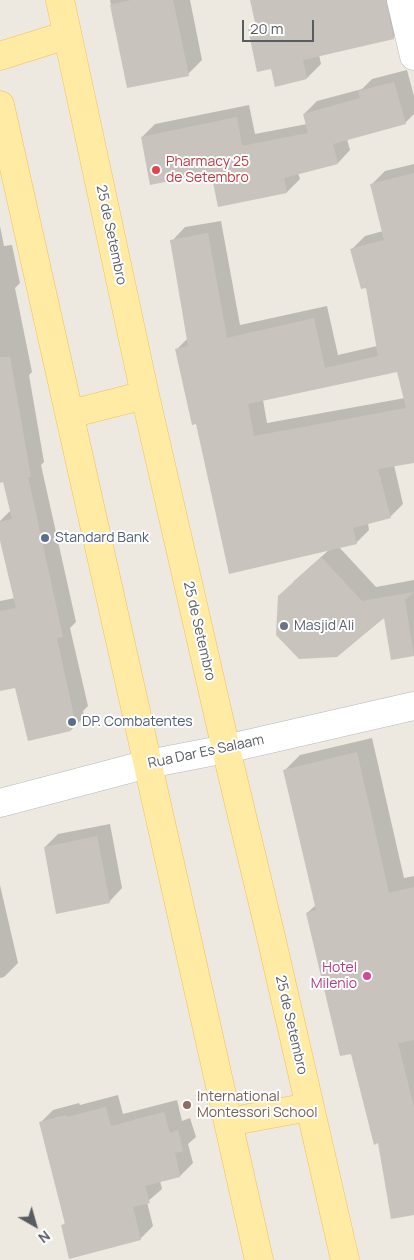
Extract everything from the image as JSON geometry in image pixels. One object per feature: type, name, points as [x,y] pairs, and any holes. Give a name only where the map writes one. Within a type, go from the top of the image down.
[{"type":"main road","name":"25 de Setembro","points":[[60,0],[145,395],[345,1260]]},
{"type":"main road","points":[[0,56],[68,35]]},
{"type":"main road","points":[[0,105],[259,1260]]},
{"type":"main road","points":[[70,414],[145,395]]},
{"type":"main road","points":[[228,1122],[309,1107]]},
{"type":"street","points":[[401,0],[414,56]]},
{"type":"street","name":"Rua Dar Es Salaam","points":[[0,803],[148,764],[226,750],[414,706]]},
{"type":"building","points":[[131,0],[173,0],[189,76],[127,88],[110,5]]},
{"type":"building","points":[[250,0],[386,0],[394,39],[303,60],[307,79],[275,87],[271,69],[257,72],[248,29],[256,27]]},
{"type":"building","points":[[394,82],[406,124],[333,144],[338,164],[284,178],[287,193],[218,207],[211,173],[150,185],[141,137],[237,117],[242,146],[308,133],[303,114],[360,98],[358,91]]},
{"type":"building","points":[[414,173],[414,463],[378,469],[391,518],[353,528],[357,544],[229,574],[196,424],[192,425],[175,349],[188,346],[170,240],[208,233],[227,338],[314,318],[325,368],[378,356],[366,288],[361,289],[350,249],[384,240],[370,184]],"holes":[[[397,372],[406,408],[254,436],[248,404]]]},
{"type":"building","points":[[0,357],[10,357],[31,477],[28,477],[63,637],[57,638],[75,721],[69,722],[71,731],[28,741],[15,688],[0,691],[0,611],[16,608],[0,541],[0,522],[12,519],[3,482],[0,483]]},
{"type":"building","points":[[321,557],[362,601],[414,592],[405,600],[414,656],[391,660],[384,618],[337,657],[299,659],[276,635],[278,596]]},
{"type":"building","points":[[357,752],[389,893],[414,887],[414,1040],[398,1043],[414,1107],[414,1215],[391,1219],[378,1143],[374,1145],[351,1054],[340,1056],[306,913],[316,910],[283,770]]},
{"type":"building","points":[[97,836],[110,903],[56,914],[44,847]]},
{"type":"building","points":[[106,1107],[111,1126],[164,1112],[170,1133],[178,1130],[183,1151],[175,1153],[180,1177],[145,1186],[150,1203],[133,1207],[141,1240],[69,1259],[61,1225],[65,1224],[39,1122]]},
{"type":"place","name":"Pharmacy 25 de Setembro","points":[[156,170]]},
{"type":"place","name":"Standard Bank","points":[[45,538]]},
{"type":"place","name":"Masjid Ali","points":[[284,626]]},
{"type":"place","name":"DP. Combatentes","points":[[72,722]]},
{"type":"place","name":"Hotel Milenio","points":[[367,976]]},
{"type":"place","name":"International Montessori School","points":[[187,1105]]}]
